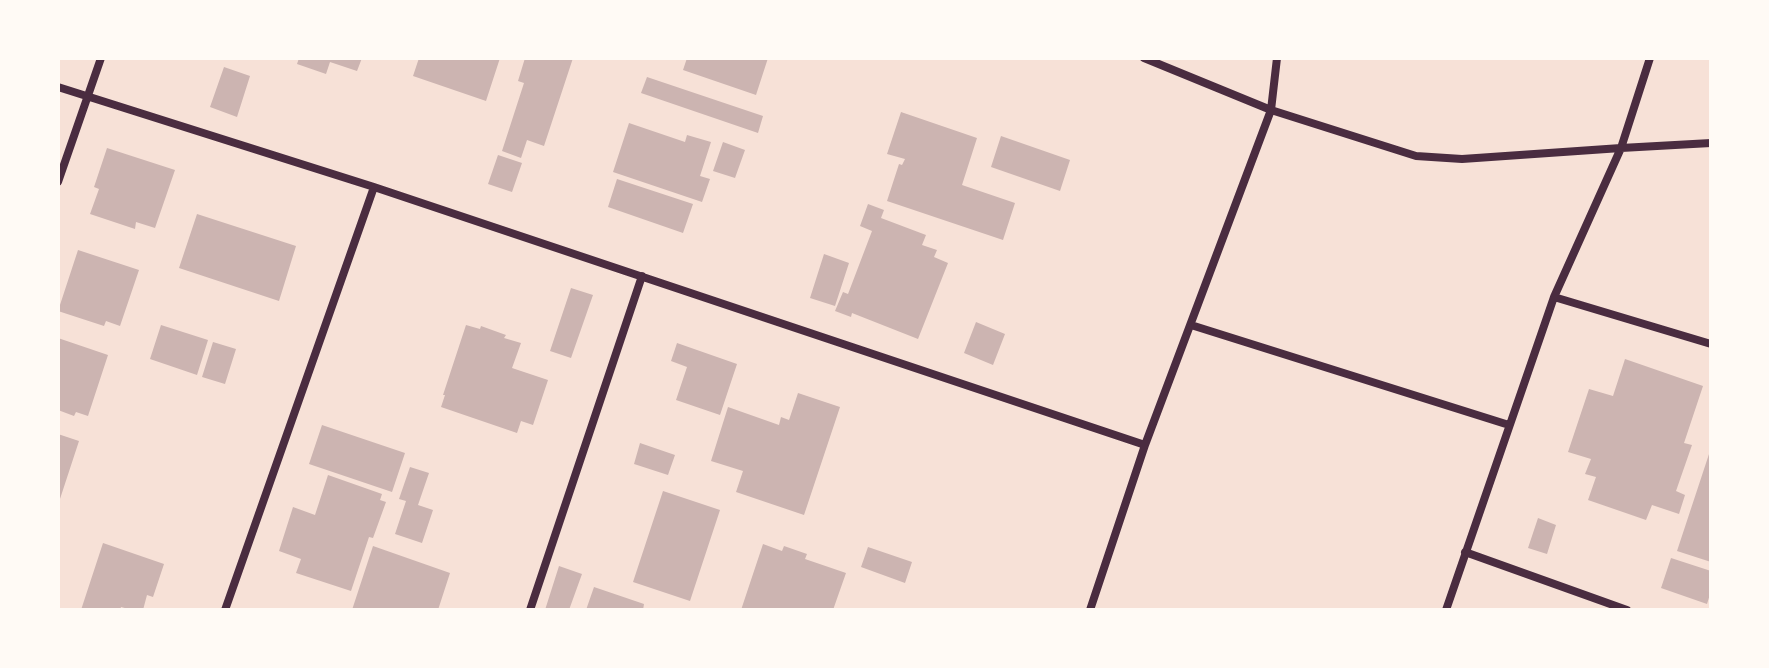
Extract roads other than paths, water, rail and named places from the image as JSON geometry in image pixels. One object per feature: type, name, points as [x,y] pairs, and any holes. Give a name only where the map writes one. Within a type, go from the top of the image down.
[{"type":"street","points":[[58,182],[101,58]]},
{"type":"street","points":[[1144,58],[1271,110],[1416,156],[1462,159],[1711,143]]},
{"type":"street","points":[[1090,610],[1145,445],[1271,110],[1277,58]]},
{"type":"street","points":[[1446,610],[1554,297],[1621,148],[1650,58]]},
{"type":"street","points":[[58,87],[374,187],[1145,445]]},
{"type":"street","points":[[225,610],[374,187]]},
{"type":"street","points":[[530,610],[642,276]]},
{"type":"street","points":[[1554,297],[1711,344]]},
{"type":"street","points":[[1191,325],[1509,425]]},
{"type":"street","points":[[1465,552],[1627,610]]}]
